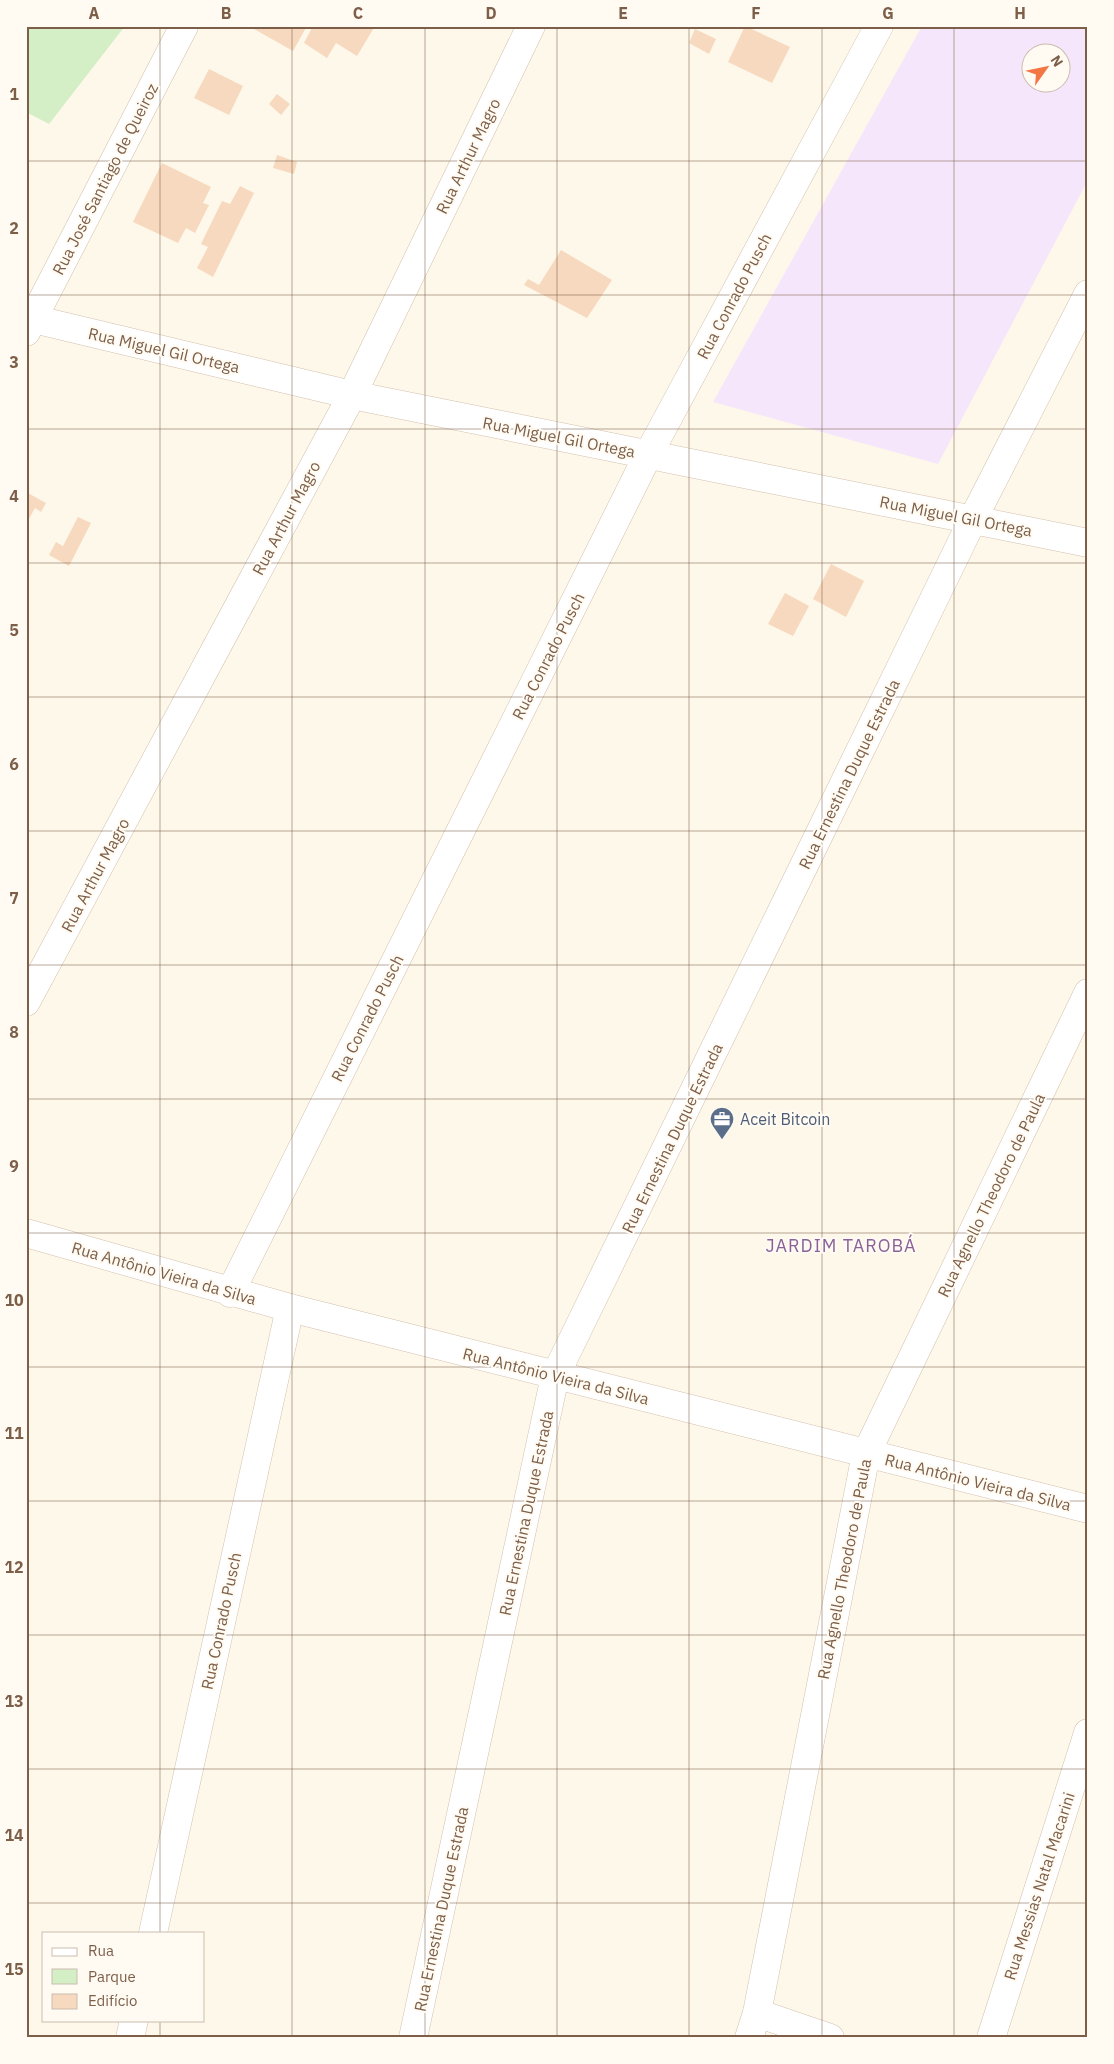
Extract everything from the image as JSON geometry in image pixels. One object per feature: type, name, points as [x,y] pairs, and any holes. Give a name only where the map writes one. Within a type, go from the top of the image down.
[{"type":"street","name":"Rua José Santiago de Queiroz","points":[[30,326],[184,26]]},
{"type":"street","name":"Rua Arthur Magro","points":[[26,1002],[352,395],[531,26]]},
{"type":"street","name":"Rua Conrado Pusch","points":[[230,1292],[648,455],[879,26]]},
{"type":"street","name":"Rua Ernestina Duque Estrada","points":[[413,2038],[555,1376],[974,520],[1088,294]]},
{"type":"street","name":"Rua Miguel Gil Ortega","points":[[30,326],[352,395],[1088,543]]},
{"type":"street","name":"Rua Agnello Theodoro de Paula","points":[[753,2025],[866,1454],[1088,993]]},
{"type":"street","name":"Rua Antônio Vieira da Silva","points":[[26,1233],[290,1308],[1088,1509]]},
{"type":"street","name":"Rua Conrado Pusch","points":[[153,1932],[290,1308]]},
{"type":"street","name":"Rua Messias Natal Macarini","points":[[991,2038],[1088,1733]]},
{"type":"street","points":[[130,2038],[134,2022]]},
{"type":"street","points":[[753,2025],[830,2038]]},
{"type":"shaded area","points":[[922,26],[1088,26],[1088,180],[938,464],[713,402]]},
{"type":"green space","points":[[26,26],[125,26],[49,124],[26,112]]},
{"type":"building","points":[[256,26],[307,26],[293,51],[254,29]]},
{"type":"building","points":[[313,26],[375,26],[357,56],[336,43],[327,58],[304,43]]},
{"type":"building","points":[[745,26],[790,47],[772,83],[728,62]]},
{"type":"building","points":[[695,29],[716,39],[709,54],[689,43]]},
{"type":"building","points":[[209,69],[243,86],[229,115],[194,98]]},
{"type":"building","points":[[277,94],[290,104],[281,115],[269,104]]},
{"type":"building","points":[[277,155],[297,162],[294,174],[273,168]]},
{"type":"building","points":[[162,163],[211,187],[203,203],[209,205],[195,233],[186,228],[178,243],[133,222]]},
{"type":"building","points":[[240,186],[254,193],[213,277],[197,268],[208,247],[201,244],[222,201],[230,204]]},
{"type":"building","points":[[561,250],[612,280],[587,318],[524,285],[528,279],[539,285]]},
{"type":"building","points":[[26,492],[46,503],[41,512],[35,508],[26,524]]},
{"type":"building","points":[[78,517],[91,523],[69,566],[49,555],[56,542],[63,546]]},
{"type":"building","points":[[831,564],[864,581],[846,617],[813,599]]},
{"type":"building","points":[[785,593],[809,606],[793,636],[768,624]]},
{"type":"place","name":"Aceit Bitcoin","points":[[722,1140]]},
{"type":"district","name":"JARDIM TAROBÁ","points":[[841,1246]]}]
